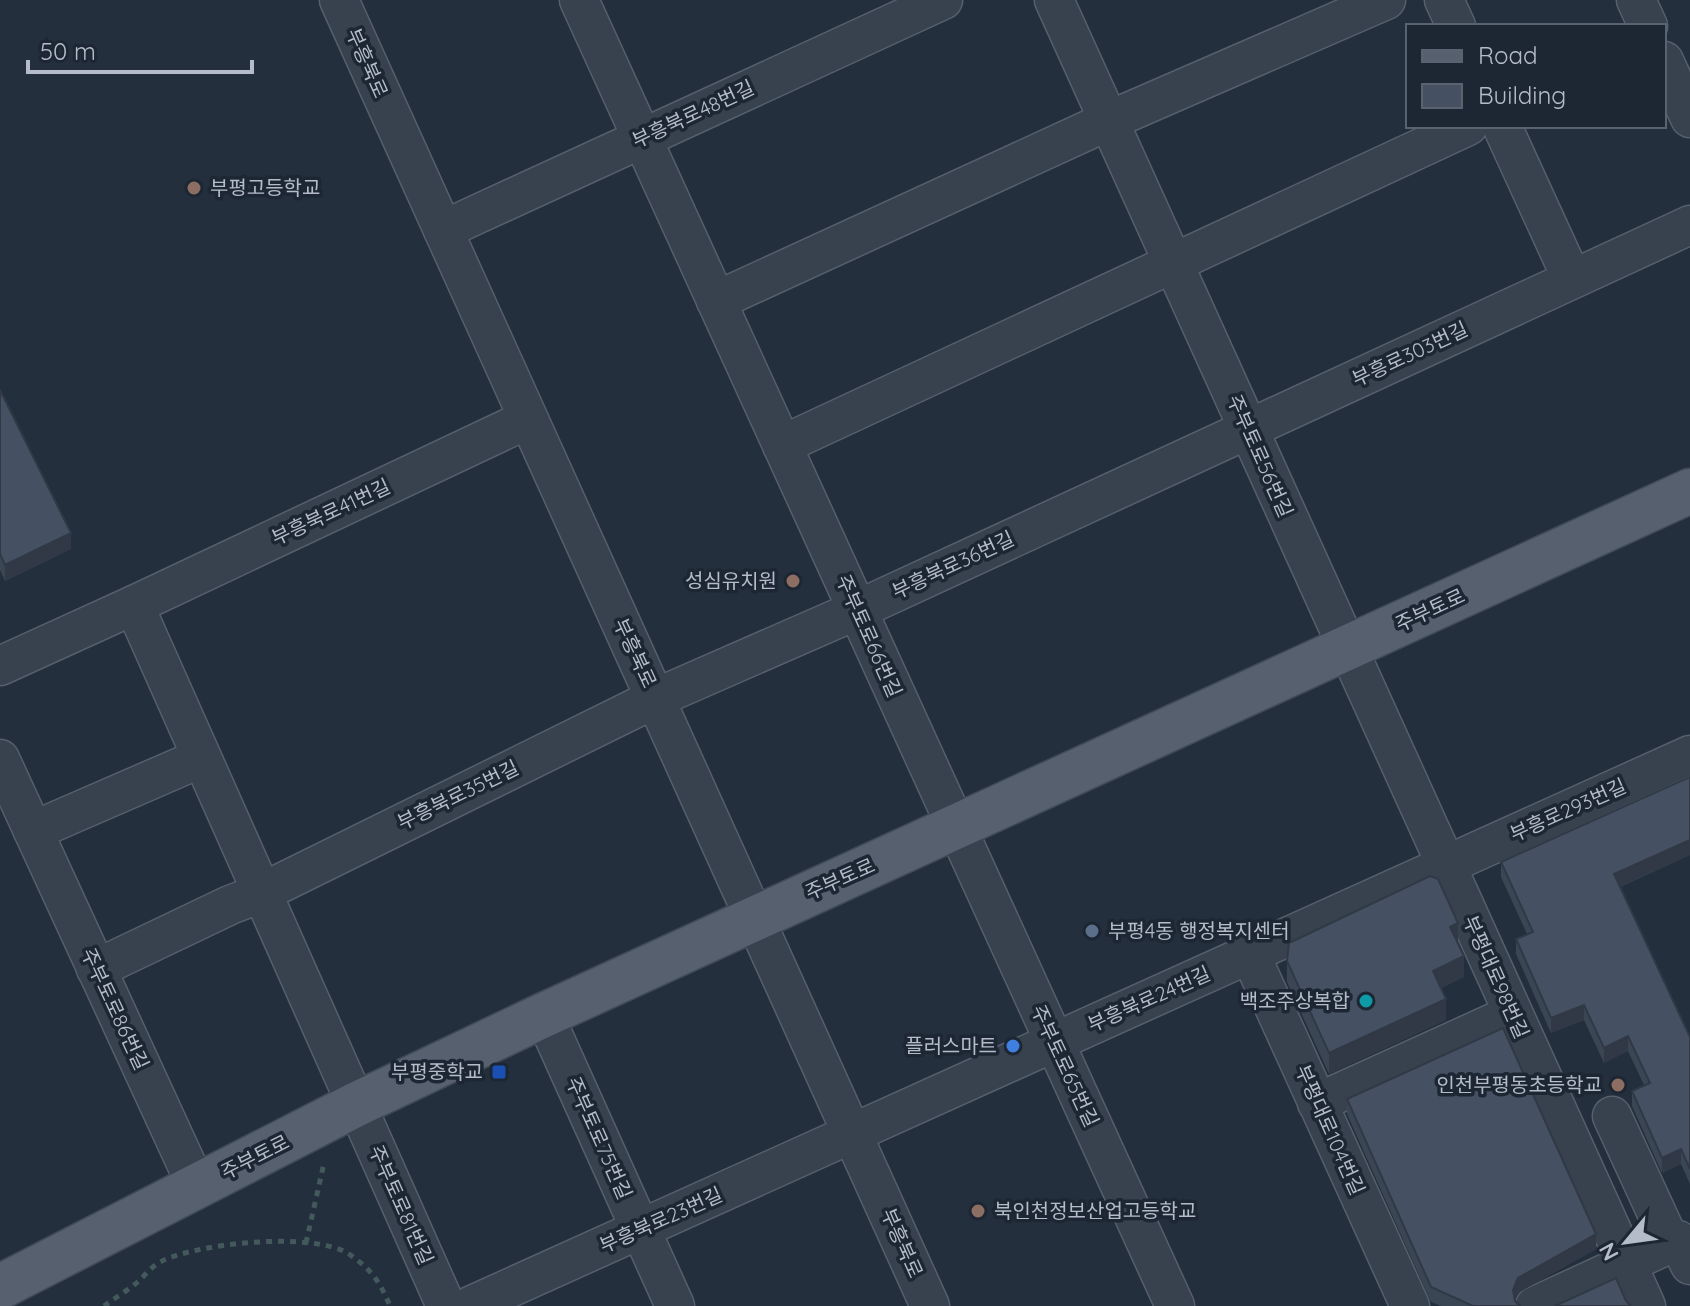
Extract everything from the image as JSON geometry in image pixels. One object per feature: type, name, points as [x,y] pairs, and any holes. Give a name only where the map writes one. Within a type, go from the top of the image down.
[{"type":"main road","name":"주부토로","points":[[4,1275],[197,1187],[357,1104],[754,917],[1690,491]]},
{"type":"street","name":"부흥북로","points":[[339,0],[930,1306]]},
{"type":"street","name":"주부토로66번길","points":[[579,0],[956,826]]},
{"type":"street","name":"부흥북로48번길","points":[[443,230],[943,0]]},
{"type":"street","name":"주부토로56번길","points":[[1054,0],[1347,648]]},
{"type":"street","points":[[716,301],[1108,121],[1386,0]]},
{"type":"street","points":[[1444,0],[1455,24]]},
{"type":"street","points":[[1636,0],[1647,24]]},
{"type":"street","points":[[1666,65],[1690,118]]},
{"type":"street","points":[[782,445],[1464,128]]},
{"type":"street","points":[[1503,128],[1572,279]]},
{"type":"street","name":"부흥로303번길","points":[[1248,429],[1690,225]]},
{"type":"street","name":"부흥북로41번길","points":[[0,666],[528,419]]},
{"type":"street","name":"부흥북로36번길","points":[[656,698],[857,610],[1248,429]]},
{"type":"street","points":[[134,605],[261,893]]},
{"type":"street","name":"부평대로98번길","points":[[1347,648],[1646,1306]]},
{"type":"street","name":"부흥북로35번길","points":[[96,969],[261,893],[656,698]]},
{"type":"street","name":"부흥로293번길","points":[[1446,865],[1690,755]]},
{"type":"street","points":[[33,831],[201,758]]},
{"type":"street","name":"주부토로86번길","points":[[0,759],[197,1187]]},
{"type":"street","name":"주부토로65번길","points":[[956,826],[1175,1306]]},
{"type":"street","name":"부흥북로24번길","points":[[852,1133],[1446,865]]},
{"type":"street","name":"주부토로81번길","points":[[261,893],[446,1306]]},
{"type":"street","name":"부평대로104번길","points":[[1250,954],[1410,1306]]},
{"type":"street","points":[[1317,1103],[1513,1014]]},
{"type":"street","name":"주부토로75번길","points":[[544,1015],[675,1306]]},
{"type":"street","points":[[1535,1306],[1627,1264],[1681,1254],[1612,1116]]},
{"type":"street","name":"부흥북로23번길","points":[[470,1306],[852,1133]]},
{"type":"path","points":[[306,1243],[325,1160]]},
{"type":"path","points":[[104,1306],[138,1282],[159,1262],[186,1252],[270,1241],[306,1243],[347,1253],[379,1279],[390,1306]]},
{"type":"building","points":[[0,390],[71,533],[5,565],[0,554]]},
{"type":"building","points":[[1690,777],[1690,840],[1614,874],[1690,1037],[1690,1169],[1681,1149],[1662,1158],[1632,1091],[1650,1083],[1628,1036],[1604,1048],[1584,1005],[1551,1018],[1516,939],[1533,932],[1501,862]]},
{"type":"building","name":"백조주상복합","points":[[1430,876],[1438,879],[1458,923],[1450,927],[1464,956],[1433,971],[1446,999],[1329,1053],[1287,961],[1289,943]]},
{"type":"building","points":[[1503,1028],[1596,1234],[1518,1278],[1513,1290],[1515,1301],[1520,1306],[1473,1306],[1431,1287],[1347,1099]]},
{"type":"building","points":[[1616,1278],[1631,1306],[1555,1306]]},
{"type":"place","name":"부평고등학교","points":[[194,188]]},
{"type":"place","name":"성심유치원","points":[[793,581]]},
{"type":"place","name":"부평4동 행정복지센터","points":[[1092,931]]},
{"type":"place","name":"백조주상복합","points":[[1366,1001]]},
{"type":"place","name":"플러스마트","points":[[1013,1046]]},
{"type":"place","name":"부평중학교","points":[[499,1072]]},
{"type":"place","name":"인천부평동초등학교","points":[[1618,1085]]},
{"type":"place","name":"북인천정보산업고등학교","points":[[978,1211]]}]
